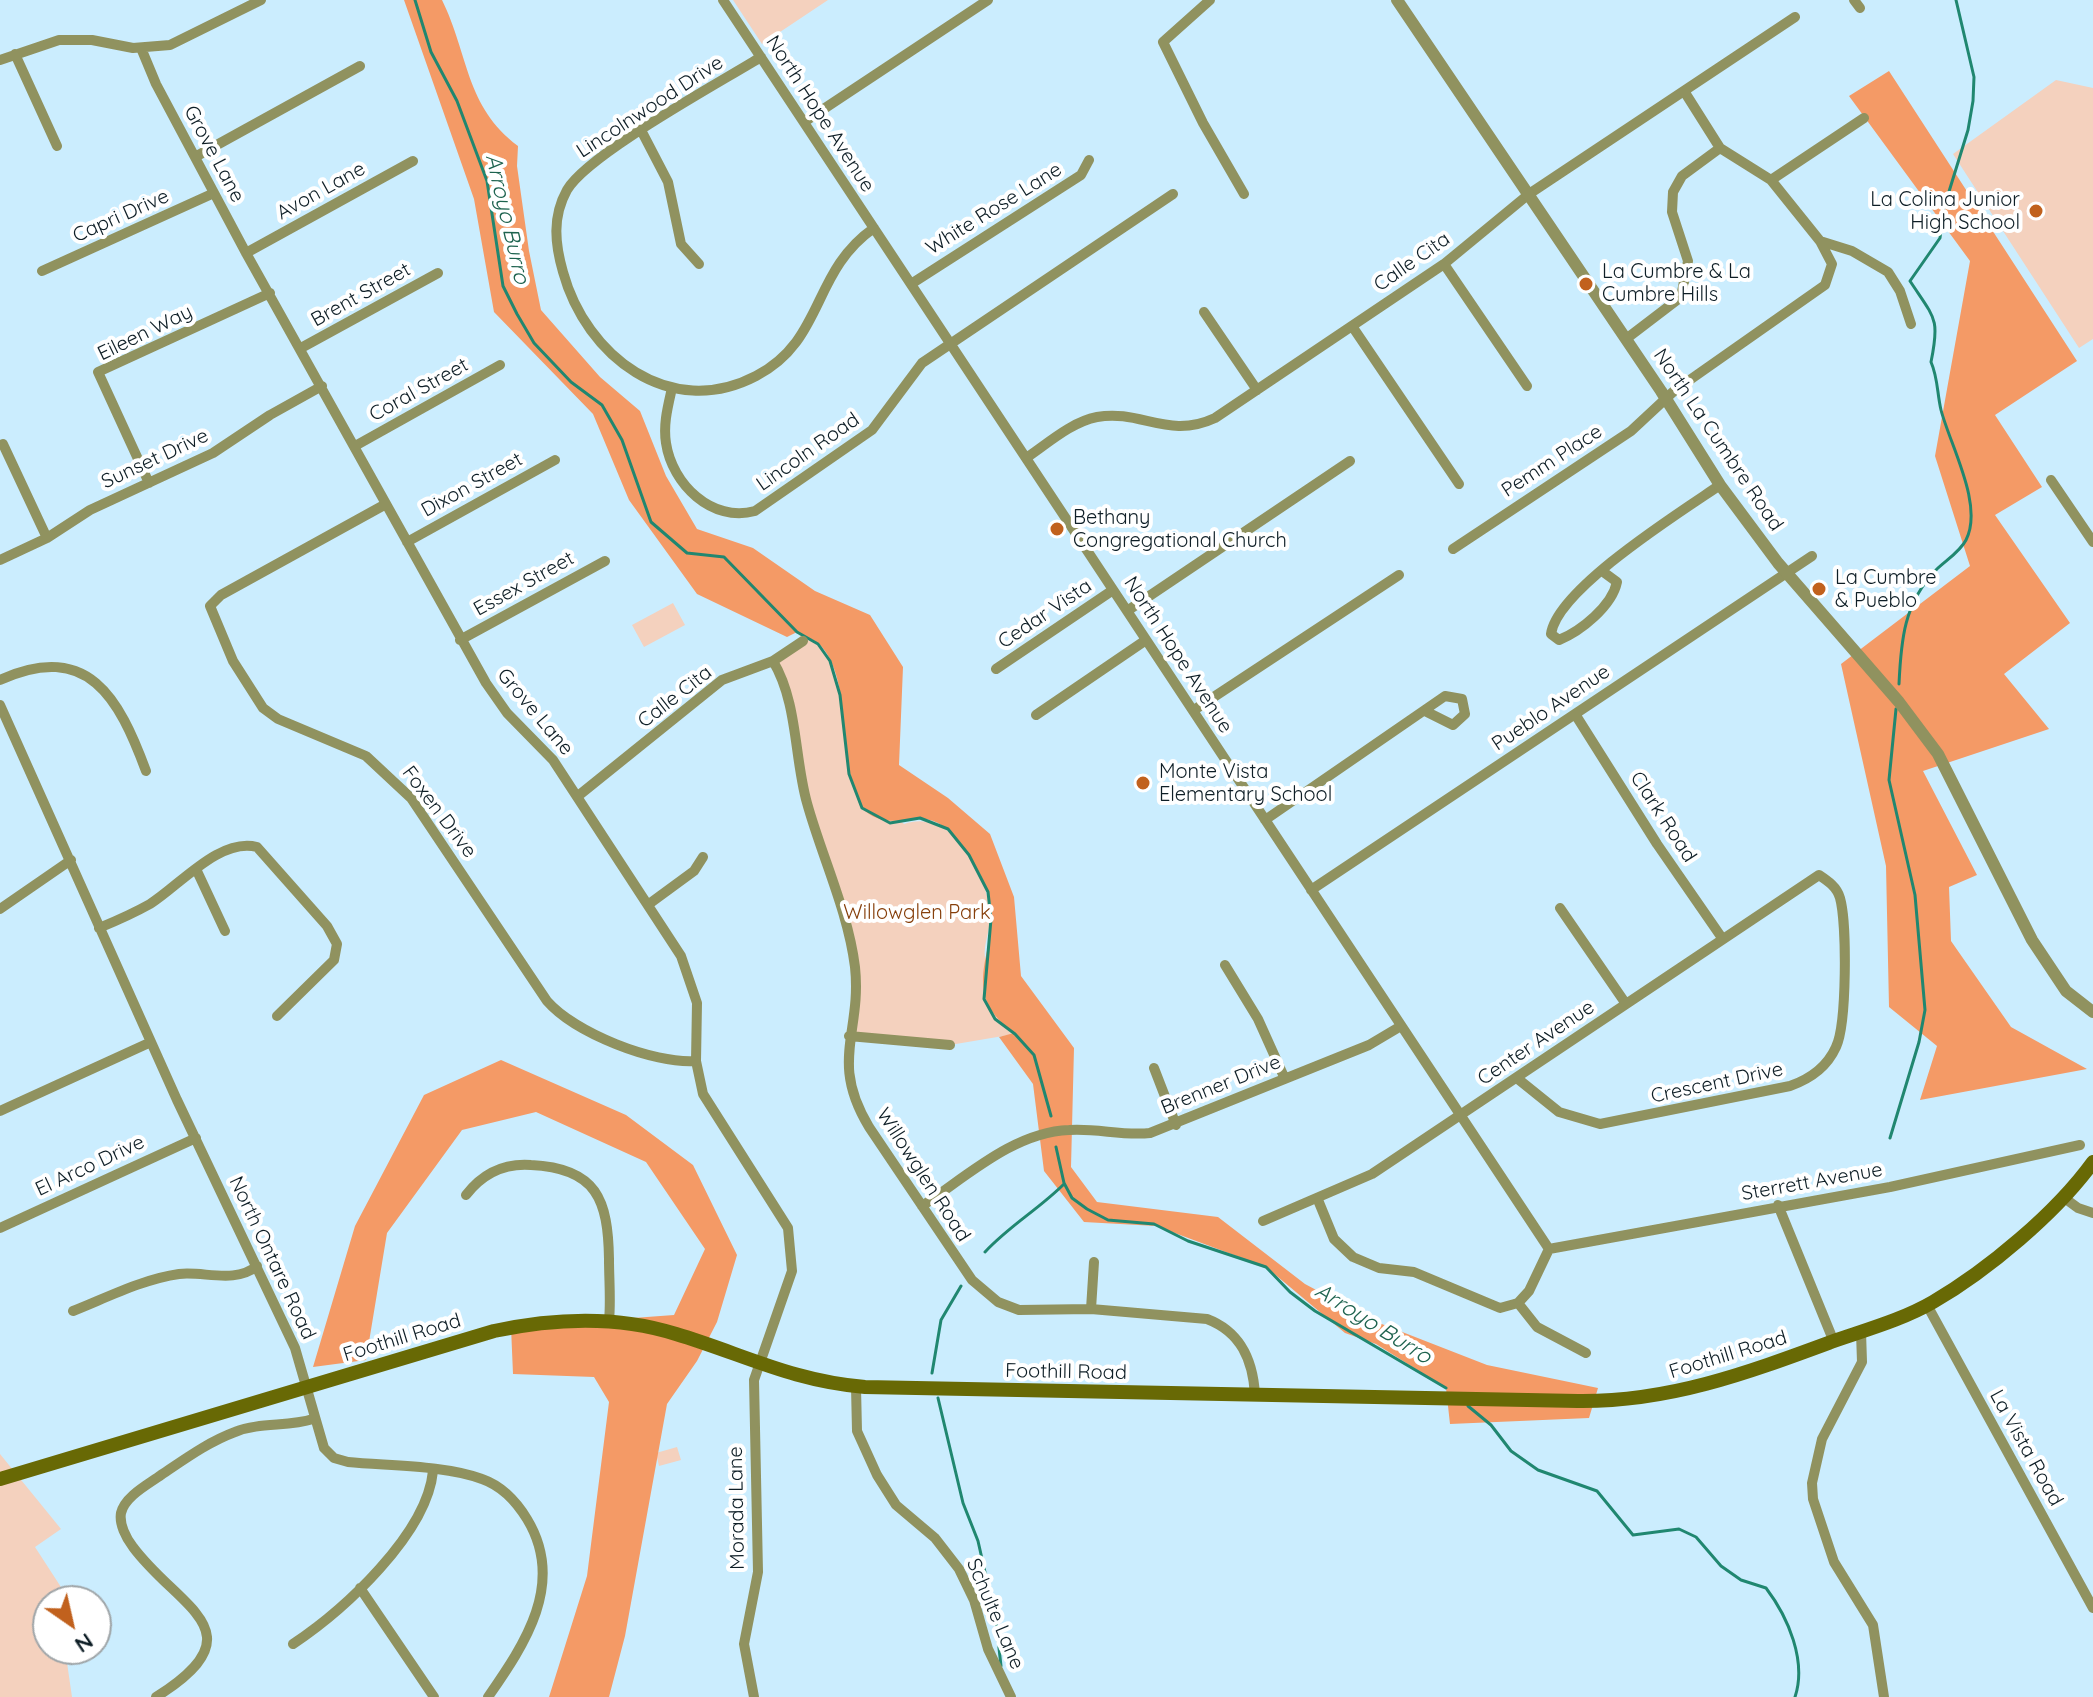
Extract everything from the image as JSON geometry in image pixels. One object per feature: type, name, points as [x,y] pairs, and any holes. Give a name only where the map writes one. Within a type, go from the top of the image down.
[{"type":"main road","name":"Foothill Road","points":[[0,1479],[517,1326],[561,1320],[609,1321],[676,1334],[758,1365],[856,1387],[1631,1400],[1703,1388],[1927,1305],[1976,1273],[2063,1197],[2093,1162]]},
{"type":"street","points":[[0,60],[43,43],[76,39],[141,48],[181,42],[261,0]]},
{"type":"street","name":"North Hope Avenue","points":[[723,0],[1549,1249]]},
{"type":"street","points":[[804,122],[988,0]]},
{"type":"street","points":[[1210,0],[1163,42],[1203,123],[1244,194]]},
{"type":"street","name":"North La Cumbre Road","points":[[1397,0],[1666,398],[1720,485],[1787,573],[1899,702],[1938,754],[2032,940],[2066,991],[2093,1012]]},
{"type":"street","name":"Calle Cita","points":[[1026,458],[1088,419],[1112,416],[1168,428],[1195,426],[1215,418],[1444,264],[1529,194],[1795,17]]},
{"type":"street","name":"Grove Lane","points":[[141,48],[246,253],[460,640],[496,699],[543,747],[578,796],[681,956],[694,989],[698,1019],[696,1061],[708,1103],[783,1216],[792,1246],[789,1283],[758,1365]]},
{"type":"street","points":[[15,54],[57,146]]},
{"type":"street","name":"Lincolnwood Drive","points":[[761,57],[591,164],[574,180],[558,214],[556,239],[565,279],[592,334],[625,368],[672,388],[722,388],[772,367],[805,331],[842,255],[874,228]]},
{"type":"street","points":[[195,157],[360,66]]},
{"type":"street","points":[[1684,91],[1720,148],[1771,180],[1820,241],[1852,251],[1888,272],[1900,291],[1911,324]]},
{"type":"street","points":[[1771,180],[1864,118]]},
{"type":"street","points":[[642,132],[668,182],[681,244],[699,264]]},
{"type":"street","points":[[1626,339],[1681,297],[1688,261],[1672,212],[1673,192],[1682,176],[1720,148]]},
{"type":"street","name":"White Rose Lane","points":[[911,284],[1081,175],[1089,160]]},
{"type":"street","name":"Avon Lane","points":[[246,253],[413,161]]},
{"type":"street","name":"Capri Drive","points":[[42,271],[214,193]]},
{"type":"street","name":"Lincoln Road","points":[[672,388],[664,431],[668,454],[677,475],[692,493],[728,513],[759,509],[855,445],[880,421],[913,372],[949,342],[1173,194]]},
{"type":"street","name":"Pemm Place","points":[[1453,549],[1631,431],[1666,398],[1825,285],[1832,264],[1820,241]]},
{"type":"street","points":[[1444,264],[1527,386]]},
{"type":"street","name":"Brent Street","points":[[301,348],[438,273]]},
{"type":"street","name":"Eileen Way","points":[[149,483],[98,372],[270,293]]},
{"type":"street","points":[[1204,312],[1257,390]]},
{"type":"street","points":[[1352,326],[1459,484]]},
{"type":"street","name":"Coral Street","points":[[355,446],[500,365]]},
{"type":"street","name":"Sunset Drive","points":[[0,560],[47,538],[78,516],[213,453],[322,386]]},
{"type":"street","points":[[3,444],[47,538]]},
{"type":"street","name":"Dixon Street","points":[[407,542],[555,460]]},
{"type":"street","points":[[1127,611],[1350,461]]},
{"type":"street","points":[[2051,480],[2093,542]]},
{"type":"street","points":[[1602,571],[1617,582],[1615,594],[1576,633],[1559,640],[1551,634],[1552,624],[1602,571],[1631,544],[1720,485]]},
{"type":"street","name":"Foxen Drive","points":[[386,504],[210,606],[233,661],[267,712],[349,746],[397,782],[423,815],[547,1001],[564,1018],[665,1061],[696,1061]]},
{"type":"street","name":"Pueblo Avenue","points":[[1311,890],[1812,556]]},
{"type":"street","name":"Essex Street","points":[[460,640],[605,561]]},
{"type":"street","points":[[1194,710],[1399,575]]},
{"type":"street","name":"Cedar Vista","points":[[996,669],[1113,590]]},
{"type":"street","points":[[1036,715],[1146,640]]},
{"type":"street","name":"Calle Cita","points":[[578,796],[722,680],[773,661],[803,641]]},
{"type":"street","name":"Willowglen Road","points":[[773,661],[788,702],[807,802],[849,937],[856,985],[847,1055],[855,1101],[922,1206],[972,1280],[998,1302],[1030,1312],[1091,1309],[1192,1317],[1224,1326],[1240,1342],[1249,1359],[1255,1395]]},
{"type":"street","points":[[0,680],[44,667],[68,670],[90,679],[117,703],[146,771]]},
{"type":"street","name":"North Ontare Road","points":[[0,705],[151,1042],[295,1348],[322,1445],[334,1458],[469,1475],[500,1488],[520,1508],[540,1549],[544,1574],[539,1607],[522,1647],[488,1697]]},
{"type":"street","points":[[1265,820],[1425,711]]},
{"type":"street","name":"Clark Road","points":[[1575,714],[1657,844],[1722,938]]},
{"type":"street","points":[[99,928],[151,903],[234,848],[257,847],[335,939],[338,949],[334,960],[277,1016]]},
{"type":"street","points":[[649,904],[694,871],[703,857]]},
{"type":"street","points":[[0,909],[71,860]]},
{"type":"street","points":[[197,871],[225,931]]},
{"type":"street","name":"Center Avenue","points":[[1263,1221],[1318,1200],[1372,1174],[1819,875]]},
{"type":"street","name":"Crescent Drive","points":[[1518,1079],[1559,1112],[1600,1124],[1620,1123],[1790,1086],[1811,1077],[1829,1059],[1841,1034],[1844,936],[1840,898],[1819,875]]},
{"type":"street","points":[[1560,908],[1626,1004]]},
{"type":"street","points":[[1225,965],[1258,1019],[1285,1079]]},
{"type":"street","name":"Brenner Drive","points":[[922,1206],[1013,1146],[1041,1134],[1069,1130],[1136,1134],[1176,1125],[1369,1045],[1401,1026]]},
{"type":"street","points":[[849,1036],[950,1045]]},
{"type":"street","points":[[0,1111],[151,1042]]},
{"type":"street","points":[[1154,1068],[1176,1125]]},
{"type":"street","name":"El Arco Drive","points":[[0,1228],[196,1138]]},
{"type":"street","name":"Sterrett Avenue","points":[[1549,1249],[1890,1187],[2080,1145]]},
{"type":"street","points":[[466,1195],[482,1177],[515,1164],[562,1168],[588,1183],[602,1201],[608,1220],[609,1321]]},
{"type":"street","points":[[2063,1197],[2078,1208],[2093,1213]]},
{"type":"street","points":[[1318,1200],[1334,1239],[1363,1263],[1414,1272],[1500,1308],[1518,1303],[1540,1273],[1549,1249]]},
{"type":"street","points":[[1778,1205],[1834,1342]]},
{"type":"street","points":[[1091,1309],[1094,1262]]},
{"type":"street","points":[[73,1311],[167,1276],[227,1276],[250,1271],[257,1266]]},
{"type":"street","points":[[1518,1303],[1537,1327],[1586,1353]]},
{"type":"street","name":"La Vista Road","points":[[1927,1305],[2093,1608]]},
{"type":"street","points":[[1861,1332],[1862,1362],[1822,1439],[1812,1483],[1813,1499],[1834,1562],[1873,1625],[1884,1697]]},
{"type":"street","name":"Morada Lane","points":[[754,1697],[744,1644],[758,1572],[754,1380],[758,1365]]},
{"type":"street","name":"Schulte Lane","points":[[856,1387],[857,1431],[877,1475],[896,1505],[935,1538],[959,1569],[988,1649],[1011,1697]]},
{"type":"street","points":[[156,1697],[194,1671],[205,1653],[208,1637],[194,1610],[150,1569],[131,1544],[122,1524],[123,1509],[136,1493],[213,1441],[244,1428],[313,1419]]},
{"type":"street","points":[[293,1644],[331,1616],[360,1588],[425,1506],[433,1471]]},
{"type":"street","points":[[360,1588],[434,1697]]},
{"type":"green space","points":[[733,0],[828,0],[762,44]]},
{"type":"green space","points":[[2056,80],[2093,88],[2093,339],[2079,348],[1953,154]]},
{"type":"green space","points":[[673,603],[685,625],[644,647],[632,625]]},
{"type":"green space","name":"Willowglen Park","points":[[797,632],[819,645],[834,672],[842,706],[849,774],[904,824],[922,821],[938,825],[952,835],[975,864],[983,881],[990,915],[985,953],[987,967],[1015,1034],[950,1045],[849,1036],[854,963],[807,802],[793,723],[773,661],[803,641]]},
{"type":"green space","points":[[677,1447],[681,1460],[659,1466],[656,1453]]},
{"type":"green space","points":[[0,1454],[61,1529],[35,1547],[60,1585],[32,1585],[32,1665],[67,1665],[72,1697],[0,1697]]},
{"type":"shaded area","points":[[404,0],[442,0],[478,97],[501,130],[518,146],[517,166],[541,310],[600,377],[640,411],[666,476],[697,529],[753,548],[815,591],[870,615],[903,667],[899,765],[948,798],[990,834],[1014,897],[1021,976],[1074,1048],[1071,1167],[1097,1202],[1218,1217],[1305,1284],[1374,1321],[1487,1365],[1598,1388],[1589,1418],[1450,1424],[1446,1388],[1376,1344],[1345,1333],[1266,1267],[1156,1226],[1084,1222],[1044,1171],[1033,1084],[999,1037],[1014,1033],[995,1016],[986,998],[983,981],[991,908],[986,888],[975,866],[951,832],[941,825],[929,820],[881,819],[861,807],[850,774],[836,674],[819,644],[797,632],[787,637],[697,594],[629,500],[593,414],[494,312],[474,199]]},
{"type":"shaded area","points":[[1889,71],[2077,361],[1995,415],[2042,487],[1995,515],[2070,623],[2004,674],[2049,729],[1923,771],[1977,875],[1949,887],[1951,941],[2011,1027],[2087,1069],[1920,1100],[1937,1046],[1889,1007],[1886,866],[1841,664],[1970,566],[1935,456],[1970,261],[1849,96]]},
{"type":"shaded area","points":[[501,1060],[626,1115],[693,1165],[737,1255],[717,1322],[697,1361],[667,1404],[625,1636],[609,1697],[549,1697],[587,1576],[609,1402],[594,1377],[513,1374],[511,1327],[674,1315],[705,1249],[646,1162],[536,1112],[462,1130],[387,1233],[366,1360],[313,1367],[355,1226],[424,1095]]},
{"type":"waterway","name":"Arroyo Burro","points":[[415,0],[431,52],[457,101],[487,181],[503,286],[517,314],[534,343],[571,382],[602,405],[622,440],[651,522],[687,553],[724,557],[797,632],[818,644],[830,661],[840,695],[849,774],[862,808],[890,823],[920,818],[948,829],[969,855],[988,892],[991,919],[984,999],[995,1019],[1015,1034],[1034,1055],[1051,1116]]},
{"type":"waterway","points":[[1899,684],[1903,637],[1911,609],[1925,583],[1966,540],[1970,526],[1971,510],[1964,475],[1941,410],[1931,362],[1935,327],[1910,281],[1940,238],[1943,211],[1968,130],[1973,101],[1974,77],[1956,0]]},
{"type":"waterway","points":[[1890,1138],[1919,1042],[1925,1010],[1915,895],[1889,780],[1896,709]]},
{"type":"waterway","name":"Arroyo Burro","points":[[1056,1147],[1064,1183],[1072,1198],[1087,1209],[1108,1220],[1154,1224],[1188,1241],[1266,1267],[1290,1292],[1315,1311],[1446,1388]]},
{"type":"waterway","points":[[985,1252],[1064,1184]]},
{"type":"waterway","points":[[932,1373],[941,1320],[961,1286]]},
{"type":"waterway","points":[[938,1398],[963,1503],[978,1541],[996,1621],[1001,1666]]},
{"type":"waterway","name":"Arroyo Burro","points":[[1468,1406],[1491,1425],[1511,1451],[1538,1470],[1597,1491],[1633,1535],[1679,1529],[1696,1537],[1721,1566],[1741,1580],[1766,1588],[1782,1612],[1797,1654],[1799,1669],[1795,1697]]},
{"type":"place","name":"La Colina Junior High School","points":[[2036,211]]},
{"type":"place","name":"La Cumbre & La Cumbre Hills","points":[[1586,284]]},
{"type":"place","name":"Bethany Congregational Church","points":[[1057,529]]},
{"type":"place","name":"La Cumbre & Pueblo","points":[[1819,589]]},
{"type":"place","name":"Monte Vista Elementary School","points":[[1143,783]]}]
